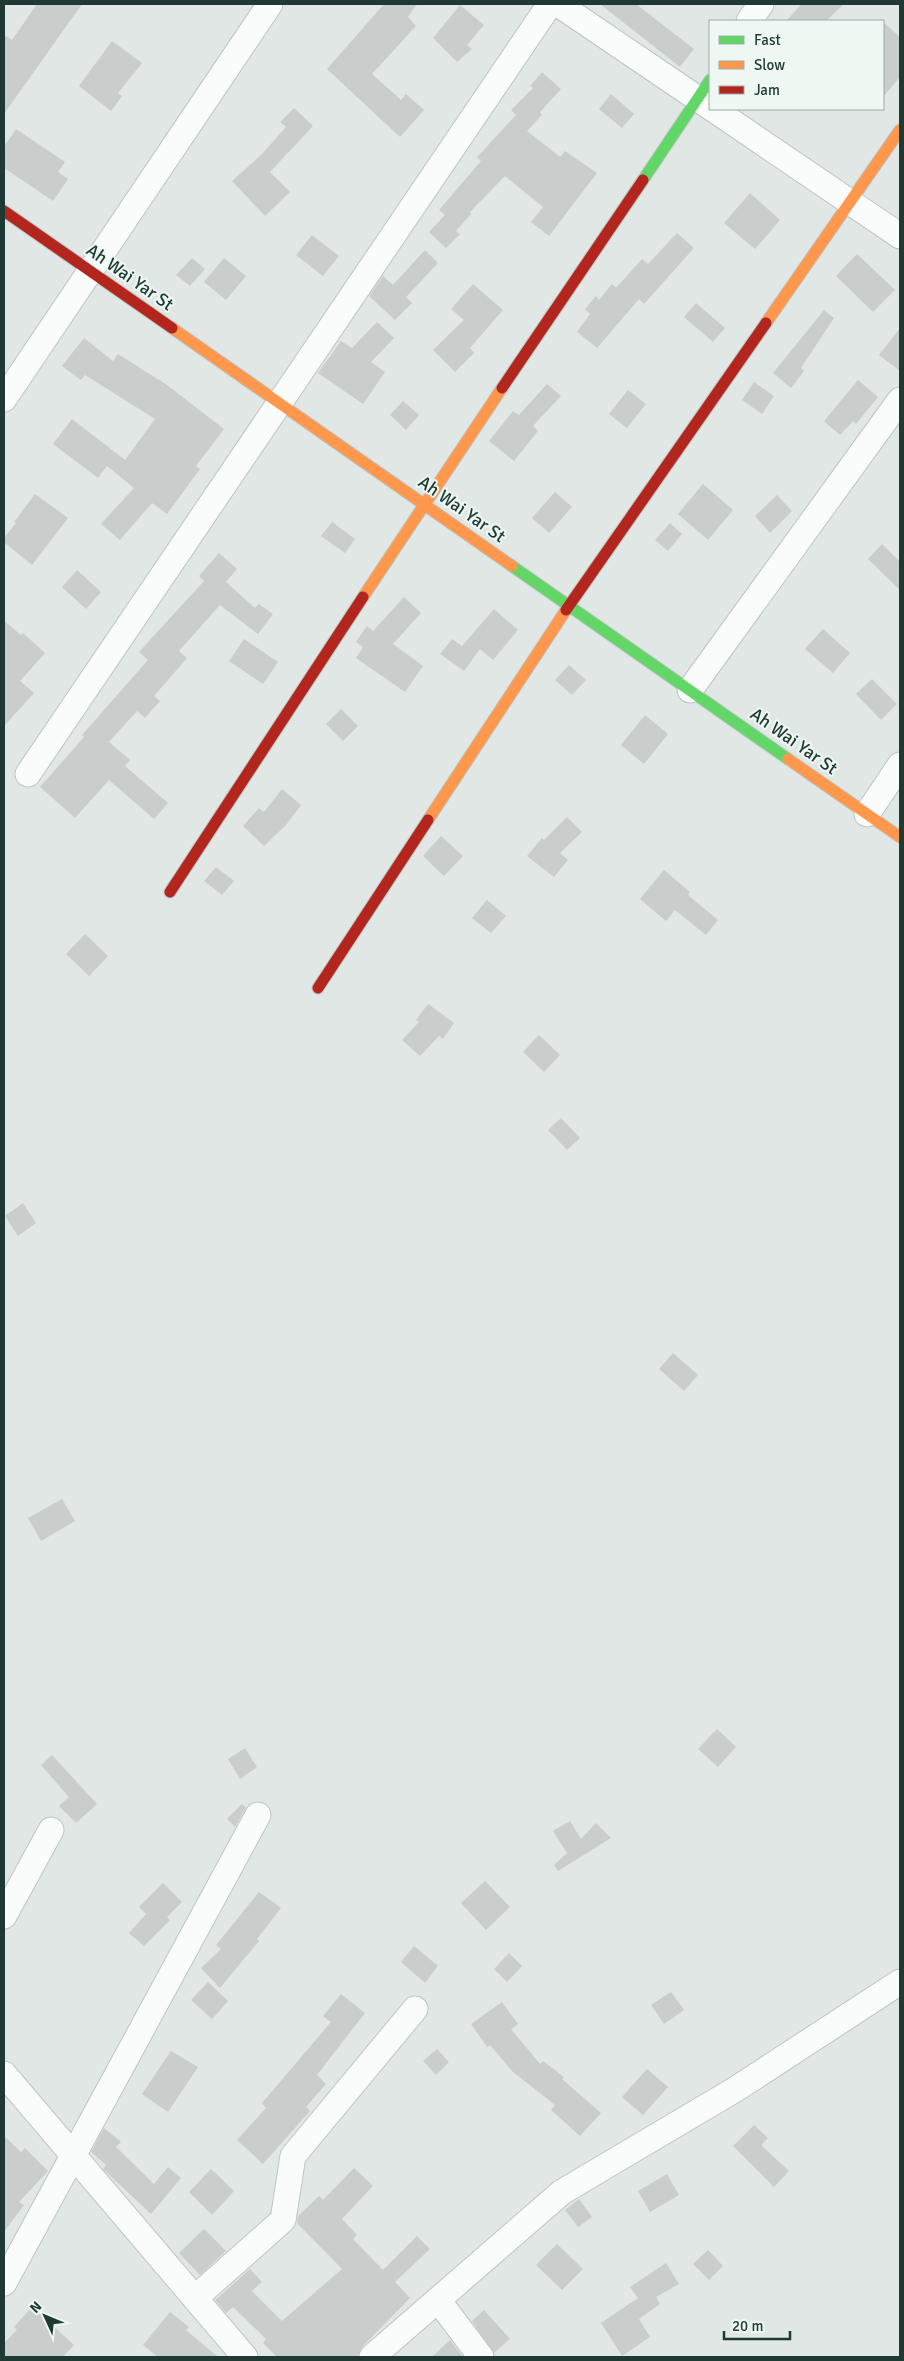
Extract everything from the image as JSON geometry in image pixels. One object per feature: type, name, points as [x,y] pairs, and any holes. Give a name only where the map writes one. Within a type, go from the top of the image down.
[{"type":"street","points":[[4,398],[270,4]]},
{"type":"street","points":[[28,774],[550,4]]},
{"type":"street","points":[[170,892],[424,504],[708,99],[558,4]]},
{"type":"street","points":[[750,20],[761,4]]},
{"type":"street","points":[[723,110],[900,236]]},
{"type":"street","points":[[318,988],[569,605],[900,130]]},
{"type":"street","name":"Ah Wai Yar St","points":[[4,211],[900,837]]},
{"type":"street","points":[[690,690],[900,400]]},
{"type":"street","points":[[867,814],[900,766]]},
{"type":"street","points":[[4,2283],[258,1816]]},
{"type":"street","points":[[4,1916],[51,1830]]},
{"type":"street","points":[[372,2357],[562,2192],[736,2089],[900,1982]]},
{"type":"street","points":[[195,2298],[283,2220],[293,2156],[416,2009]]},
{"type":"street","points":[[4,2074],[245,2357]]},
{"type":"street","points":[[438,2300],[481,2357]]},
{"type":"building","points":[[37,4],[82,4],[4,114],[4,35],[12,40]]},
{"type":"building","points":[[384,4],[417,4],[408,17],[416,26],[372,74],[401,100],[406,94],[424,110],[400,137],[327,69]]},
{"type":"building","points":[[600,4],[636,4],[694,49],[680,67]]},
{"type":"building","points":[[802,4],[844,4],[827,20],[787,20]]},
{"type":"building","points":[[460,5],[484,25],[467,45],[472,49],[457,62],[433,38]]},
{"type":"building","points":[[884,23],[900,37],[900,77],[884,96]]},
{"type":"building","points":[[112,41],[142,63],[118,93],[122,96],[111,111],[79,86]]},
{"type":"building","points":[[542,72],[561,89],[540,112],[542,115],[527,131],[560,157],[565,151],[597,173],[549,236],[531,222],[543,207],[505,176],[470,212],[471,214],[456,231],[460,234],[446,248],[429,232],[445,215],[439,210],[481,161],[477,157],[516,115],[511,110],[533,88],[530,86]]},
{"type":"building","points":[[611,94],[634,114],[622,128],[599,109]]},
{"type":"building","points":[[294,108],[313,126],[270,172],[290,192],[265,216],[232,181],[262,154],[286,127],[280,122]]},
{"type":"building","points":[[16,129],[65,162],[58,172],[68,179],[53,201],[4,168],[4,147]]},
{"type":"building","points":[[750,193],[780,220],[755,249],[724,223]]},
{"type":"building","points":[[677,233],[694,248],[644,304],[639,299],[597,348],[577,332],[590,314],[585,309],[596,296],[599,300],[612,284],[616,288],[642,259],[648,264]]},
{"type":"building","points":[[312,235],[339,256],[323,276],[296,255]]},
{"type":"building","points":[[425,250],[438,263],[406,297],[412,303],[395,320],[369,296],[383,276],[393,285]]},
{"type":"building","points":[[857,254],[895,290],[873,312],[836,276]]},
{"type":"building","points":[[192,258],[205,269],[190,286],[176,275]]},
{"type":"building","points":[[224,258],[246,276],[226,300],[204,282]]},
{"type":"building","points":[[473,284],[503,310],[470,348],[474,353],[455,372],[433,350],[464,320],[451,309]]},
{"type":"building","points":[[696,303],[725,328],[713,342],[684,317]]},
{"type":"building","points":[[824,310],[834,318],[801,368],[804,371],[791,388],[773,373]]},
{"type":"building","points":[[377,322],[394,338],[371,362],[385,372],[363,404],[318,373],[341,341],[352,348]]},
{"type":"building","points":[[900,328],[900,371],[879,355]]},
{"type":"building","points":[[84,338],[113,361],[118,354],[167,385],[224,429],[196,466],[200,469],[167,514],[152,503],[120,540],[101,524],[134,488],[107,466],[98,478],[53,444],[72,419],[125,460],[155,419],[85,375],[81,380],[62,366]]},
{"type":"building","points":[[858,380],[878,397],[856,424],[853,421],[840,435],[824,421]]},
{"type":"building","points":[[754,382],[774,396],[762,414],[742,400]]},
{"type":"building","points":[[547,384],[561,396],[533,426],[538,431],[514,461],[489,441],[513,411],[519,415]]},
{"type":"building","points":[[628,390],[646,404],[627,428],[609,414]]},
{"type":"building","points":[[403,401],[419,415],[406,430],[390,415]]},
{"type":"building","points":[[703,484],[733,510],[708,540],[678,514]]},
{"type":"building","points":[[555,492],[572,507],[549,533],[532,518]]},
{"type":"building","points":[[35,494],[68,518],[32,565],[4,542],[4,538]]},
{"type":"building","points":[[777,495],[792,511],[770,533],[755,516]]},
{"type":"building","points":[[332,522],[355,539],[345,553],[321,536]]},
{"type":"building","points":[[670,523],[682,534],[668,551],[655,540]]},
{"type":"building","points":[[882,544],[900,562],[900,590],[868,559]]},
{"type":"building","points":[[219,553],[237,569],[226,582],[255,608],[259,604],[273,614],[258,634],[220,605],[179,651],[187,658],[154,696],[160,701],[145,718],[137,711],[109,742],[130,760],[125,766],[168,803],[154,819],[109,780],[75,818],[40,787],[84,737],[82,735],[148,660],[139,652],[204,581],[199,576]]},
{"type":"building","points":[[77,570],[101,592],[86,609],[62,587]]},
{"type":"building","points":[[404,597],[421,613],[393,644],[423,666],[405,692],[356,658],[363,647],[356,642],[367,626],[373,631]]},
{"type":"building","points":[[494,609],[518,630],[493,660],[480,649],[464,671],[440,654],[452,639],[462,646]]},
{"type":"building","points":[[4,621],[21,635],[23,633],[45,653],[20,681],[34,693],[4,726]]},
{"type":"building","points":[[823,629],[850,653],[833,673],[805,649]]},
{"type":"building","points":[[244,639],[278,662],[263,684],[229,661]]},
{"type":"building","points":[[569,665],[586,680],[572,695],[555,680]]},
{"type":"building","points":[[872,679],[897,704],[881,720],[856,694]]},
{"type":"building","points":[[341,709],[358,726],[343,741],[326,724]]},
{"type":"building","points":[[645,715],[668,734],[644,764],[621,745]]},
{"type":"building","points":[[282,789],[301,805],[286,825],[264,846],[243,826],[259,808],[264,812]]},
{"type":"building","points":[[567,817],[582,832],[560,853],[568,860],[554,877],[527,856],[542,838],[544,840]]},
{"type":"building","points":[[441,836],[463,856],[444,876],[423,856]]},
{"type":"building","points":[[216,867],[234,881],[222,895],[204,881]]},
{"type":"building","points":[[664,870],[690,892],[688,895],[718,920],[706,935],[675,910],[666,921],[640,899]]},
{"type":"building","points":[[487,900],[506,916],[491,933],[472,918]]},
{"type":"building","points":[[85,934],[108,956],[89,976],[66,954]]},
{"type":"building","points":[[428,1004],[454,1023],[443,1039],[439,1036],[420,1056],[402,1040],[419,1022],[416,1020]]},
{"type":"building","points":[[539,1035],[560,1055],[544,1072],[523,1052]]},
{"type":"building","points":[[561,1118],[580,1138],[567,1150],[548,1130]]},
{"type":"building","points":[[23,1203],[36,1223],[18,1236],[5,1216]]},
{"type":"building","points":[[673,1353],[698,1375],[684,1391],[659,1369]]},
{"type":"building","points":[[62,1499],[75,1521],[41,1541],[28,1518]]},
{"type":"building","points":[[717,1729],[736,1747],[718,1767],[698,1749]]},
{"type":"building","points":[[245,1748],[257,1767],[240,1779],[228,1759]]},
{"type":"building","points":[[52,1755],[97,1804],[76,1823],[59,1806],[69,1797],[41,1765]]},
{"type":"building","points":[[242,1804],[246,1808],[235,1827],[227,1819]]},
{"type":"building","points":[[570,1821],[581,1839],[596,1823],[611,1838],[558,1871],[554,1865],[567,1853],[553,1831]]},
{"type":"building","points":[[485,1881],[510,1907],[486,1930],[461,1903]]},
{"type":"building","points":[[163,1883],[182,1902],[167,1917],[170,1920],[144,1946],[129,1933],[146,1914],[139,1907]]},
{"type":"building","points":[[259,1892],[281,1908],[257,1939],[259,1941],[220,1988],[201,1968],[221,1949],[216,1945]]},
{"type":"building","points":[[414,1946],[438,1966],[425,1983],[401,1962]]},
{"type":"building","points":[[509,1953],[522,1966],[507,1982],[494,1969]]},
{"type":"building","points":[[208,1982],[228,2001],[212,2019],[191,2000]]},
{"type":"building","points":[[671,1992],[684,2010],[664,2024],[651,2005]]},
{"type":"building","points":[[341,1994],[365,2013],[317,2075],[326,2084],[306,2107],[310,2111],[263,2164],[237,2140],[266,2108],[262,2103],[331,2022],[323,2016]]},
{"type":"building","points":[[502,2002],[518,2024],[511,2029],[540,2064],[543,2061],[564,2077],[562,2079],[601,2113],[580,2136],[551,2110],[555,2105],[513,2072],[490,2045],[487,2047],[471,2024]]},
{"type":"building","points":[[437,2049],[449,2062],[436,2075],[423,2061]]},
{"type":"building","points":[[171,2051],[198,2067],[168,2112],[142,2094]]},
{"type":"building","points":[[647,2069],[668,2087],[643,2115],[622,2097]]},
{"type":"building","points":[[754,2125],[768,2138],[761,2145],[789,2171],[774,2187],[733,2146]]},
{"type":"building","points":[[104,2128],[121,2142],[116,2147],[154,2184],[168,2167],[181,2178],[151,2214],[103,2169],[106,2165],[91,2152]]},
{"type":"building","points":[[4,2136],[21,2152],[25,2148],[48,2171],[19,2202],[24,2205],[4,2232]]},
{"type":"building","points":[[354,2168],[373,2186],[342,2219],[357,2235],[353,2239],[383,2270],[417,2236],[430,2249],[395,2282],[410,2298],[362,2347],[358,2357],[277,2357],[263,2343],[266,2339],[233,2307],[226,2313],[215,2300],[250,2269],[262,2282],[252,2291],[282,2321],[342,2269],[297,2223],[298,2216],[319,2196],[323,2200]]},
{"type":"building","points":[[211,2169],[234,2191],[212,2215],[189,2192]]},
{"type":"building","points":[[667,2174],[679,2195],[650,2212],[638,2191]]},
{"type":"building","points":[[579,2199],[592,2217],[578,2227],[565,2210]]},
{"type":"building","points":[[204,2229],[226,2251],[200,2275],[179,2253]]},
{"type":"building","points":[[557,2244],[583,2269],[562,2290],[536,2265]]},
{"type":"building","points":[[708,2250],[723,2266],[709,2280],[693,2264]]},
{"type":"building","points":[[666,2263],[679,2284],[656,2297],[660,2304],[639,2319],[650,2337],[622,2356],[601,2323],[638,2298],[630,2287]]},
{"type":"building","points":[[32,2307],[74,2345],[63,2357],[4,2357],[4,2343],[17,2330],[14,2327]]},
{"type":"building","points":[[484,2310],[510,2339],[494,2353],[472,2321]]},
{"type":"building","points":[[170,2312],[189,2327],[186,2330],[218,2357],[158,2357],[143,2345]]},
{"type":"building","points":[[450,2340],[463,2357],[432,2357]]},
{"type":"traffic: fast","points":[[643,180],[709,81]]},
{"type":"traffic: fast","points":[[512,566],[788,759]]},
{"type":"traffic: slow","points":[[766,323],[900,130]]},
{"type":"traffic: slow","points":[[172,328],[512,566]]},
{"type":"traffic: slow","points":[[363,597],[502,388]]},
{"type":"traffic: slow","points":[[428,820],[566,610]]},
{"type":"traffic: slow","points":[[788,759],[900,837]]},
{"type":"traffic: jam","points":[[502,388],[643,180]]},
{"type":"traffic: jam","points":[[4,211],[172,328]]},
{"type":"traffic: jam","points":[[566,610],[766,323]]},
{"type":"traffic: jam","points":[[170,892],[363,597]]},
{"type":"traffic: jam","points":[[318,988],[428,820]]}]
